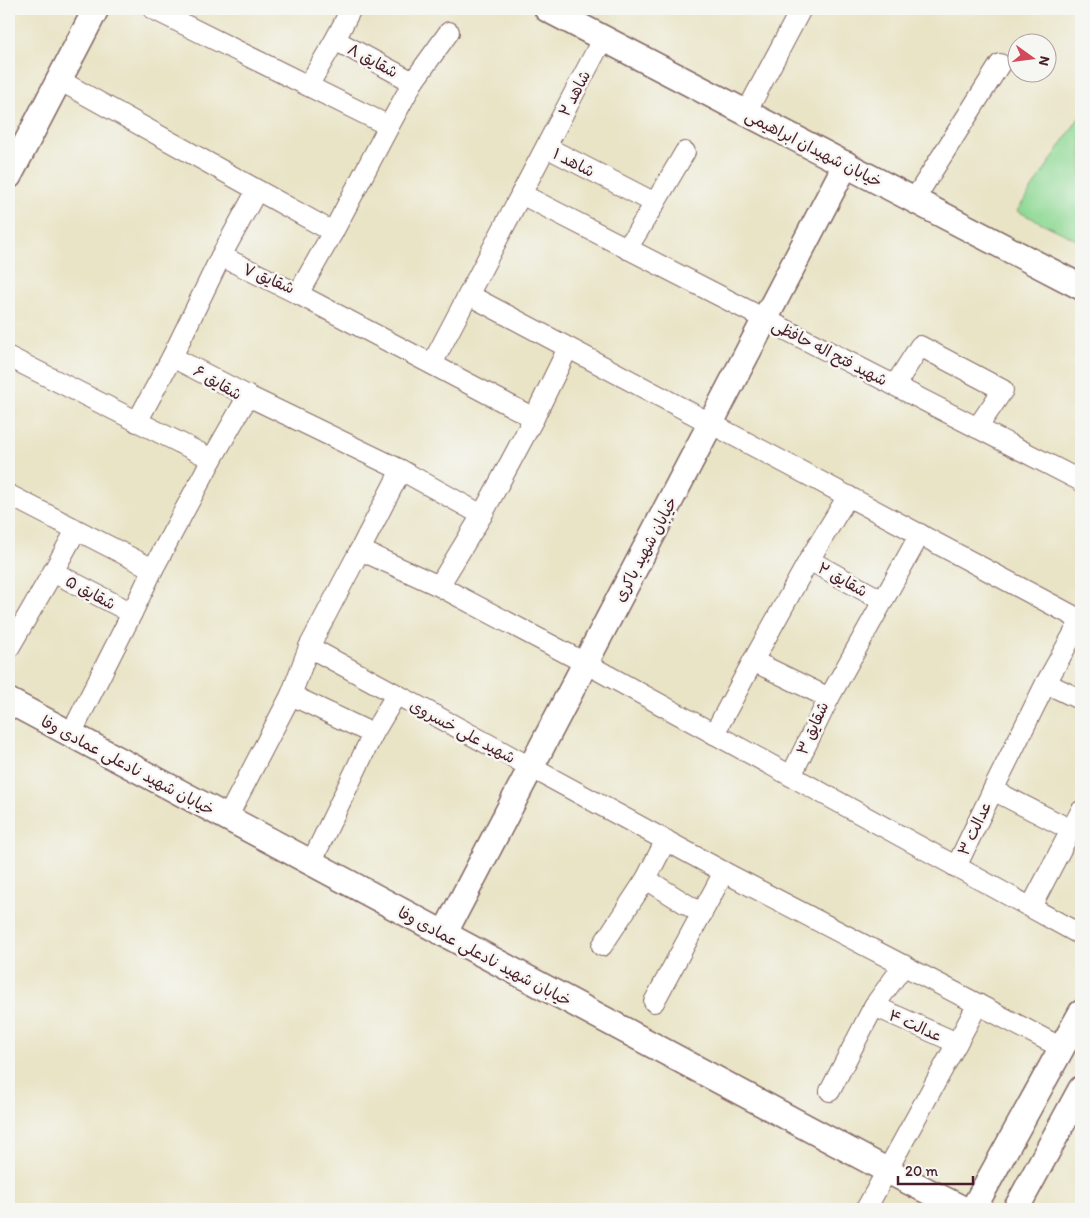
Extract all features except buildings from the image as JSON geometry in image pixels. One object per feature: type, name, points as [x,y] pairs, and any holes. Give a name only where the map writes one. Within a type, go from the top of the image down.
[{"type":"street","points":[[9,176],[96,9]]},
{"type":"street","points":[[152,9],[389,126]]},
{"type":"street","points":[[335,40],[351,9]]},
{"type":"street","name":"خیابان شهیدان ابراهیمی","points":[[547,9],[1081,287]]},
{"type":"street","points":[[746,112],[801,9]]},
{"type":"street","points":[[414,82],[449,32]]},
{"type":"street","name":"شاهد ۲","points":[[546,148],[603,38]]},
{"type":"street","name":"شقایق ۸","points":[[308,86],[335,40],[414,82],[333,232]]},
{"type":"street","points":[[914,200],[1000,64]]},
{"type":"street","points":[[58,80],[333,232]]},
{"type":"street","name":"شاهد ۱","points":[[432,364],[546,148],[655,202]]},
{"type":"street","points":[[627,249],[685,152]]},
{"type":"street","name":"خیابان شهید باکری","points":[[444,934],[846,164]]},
{"type":"street","points":[[137,422],[172,357],[221,256],[257,190]]},
{"type":"street","points":[[521,194],[765,319]]},
{"type":"street","name":"شقایق ۷","points":[[221,256],[298,294],[333,232]]},
{"type":"street","points":[[298,294],[534,418]]},
{"type":"street","points":[[469,295],[1081,620],[1046,682],[993,790]]},
{"type":"street","name":"شهید فتح اله حافظی","points":[[765,319],[894,386],[977,428],[1003,390],[920,346],[894,386]]},
{"type":"street","points":[[439,586],[482,515],[534,418],[568,348]]},
{"type":"street","points":[[9,357],[212,459]]},
{"type":"street","name":"شقایق ۶","points":[[153,569],[248,396],[172,357]]},
{"type":"street","points":[[248,396],[401,470],[482,515]]},
{"type":"street","points":[[977,428],[1081,481]]},
{"type":"street","points":[[226,818],[291,695],[309,647],[401,470]]},
{"type":"street","points":[[9,495],[153,569]]},
{"type":"street","name":"شقایق ۲","points":[[848,496],[808,560],[883,601],[920,534]]},
{"type":"street","name":"شقایق ۵","points":[[76,530],[53,572],[132,613],[153,569]]},
{"type":"street","name":"شقایق ۳","points":[[360,550],[439,586],[791,776],[829,698],[753,661]]},
{"type":"street","points":[[714,734],[808,560]]},
{"type":"street","points":[[9,648],[53,572]]},
{"type":"street","points":[[829,698],[883,601]]},
{"type":"street","points":[[71,734],[132,613]]},
{"type":"street","name":"شهید علی خسروی","points":[[309,647],[724,872],[904,965]]},
{"type":"street","points":[[1046,682],[1081,700]]},
{"type":"street","points":[[291,695],[373,734]]},
{"type":"street","name":"شهید علی خسروی","points":[[311,863],[373,734],[396,695]]},
{"type":"street","name":"خیابان شهید نادعلی عمادی وفا","points":[[9,701],[888,1171],[963,1209]]},
{"type":"street","points":[[791,776],[956,867]]},
{"type":"street","name":"عدالت ۳","points":[[1071,830],[993,790],[956,867],[1081,935]]},
{"type":"street","points":[[1031,907],[1081,811]]},
{"type":"street","points":[[602,946],[646,880],[666,840]]},
{"type":"street","points":[[654,1002],[724,872]]},
{"type":"street","points":[[646,880],[702,914]]},
{"type":"street","points":[[904,965],[1062,1048]]},
{"type":"street","name":"عدالت ۴","points":[[904,965],[874,1006],[957,1043],[978,1004]]},
{"type":"street","points":[[830,1091],[874,1006]]},
{"type":"street","points":[[973,1209],[1081,1013]]},
{"type":"street","points":[[866,1209],[957,1043]]},
{"type":"street","points":[[1016,1209],[1081,1089]]},
{"type":"green space","points":[[1081,115],[1081,242],[1017,211]]}]
